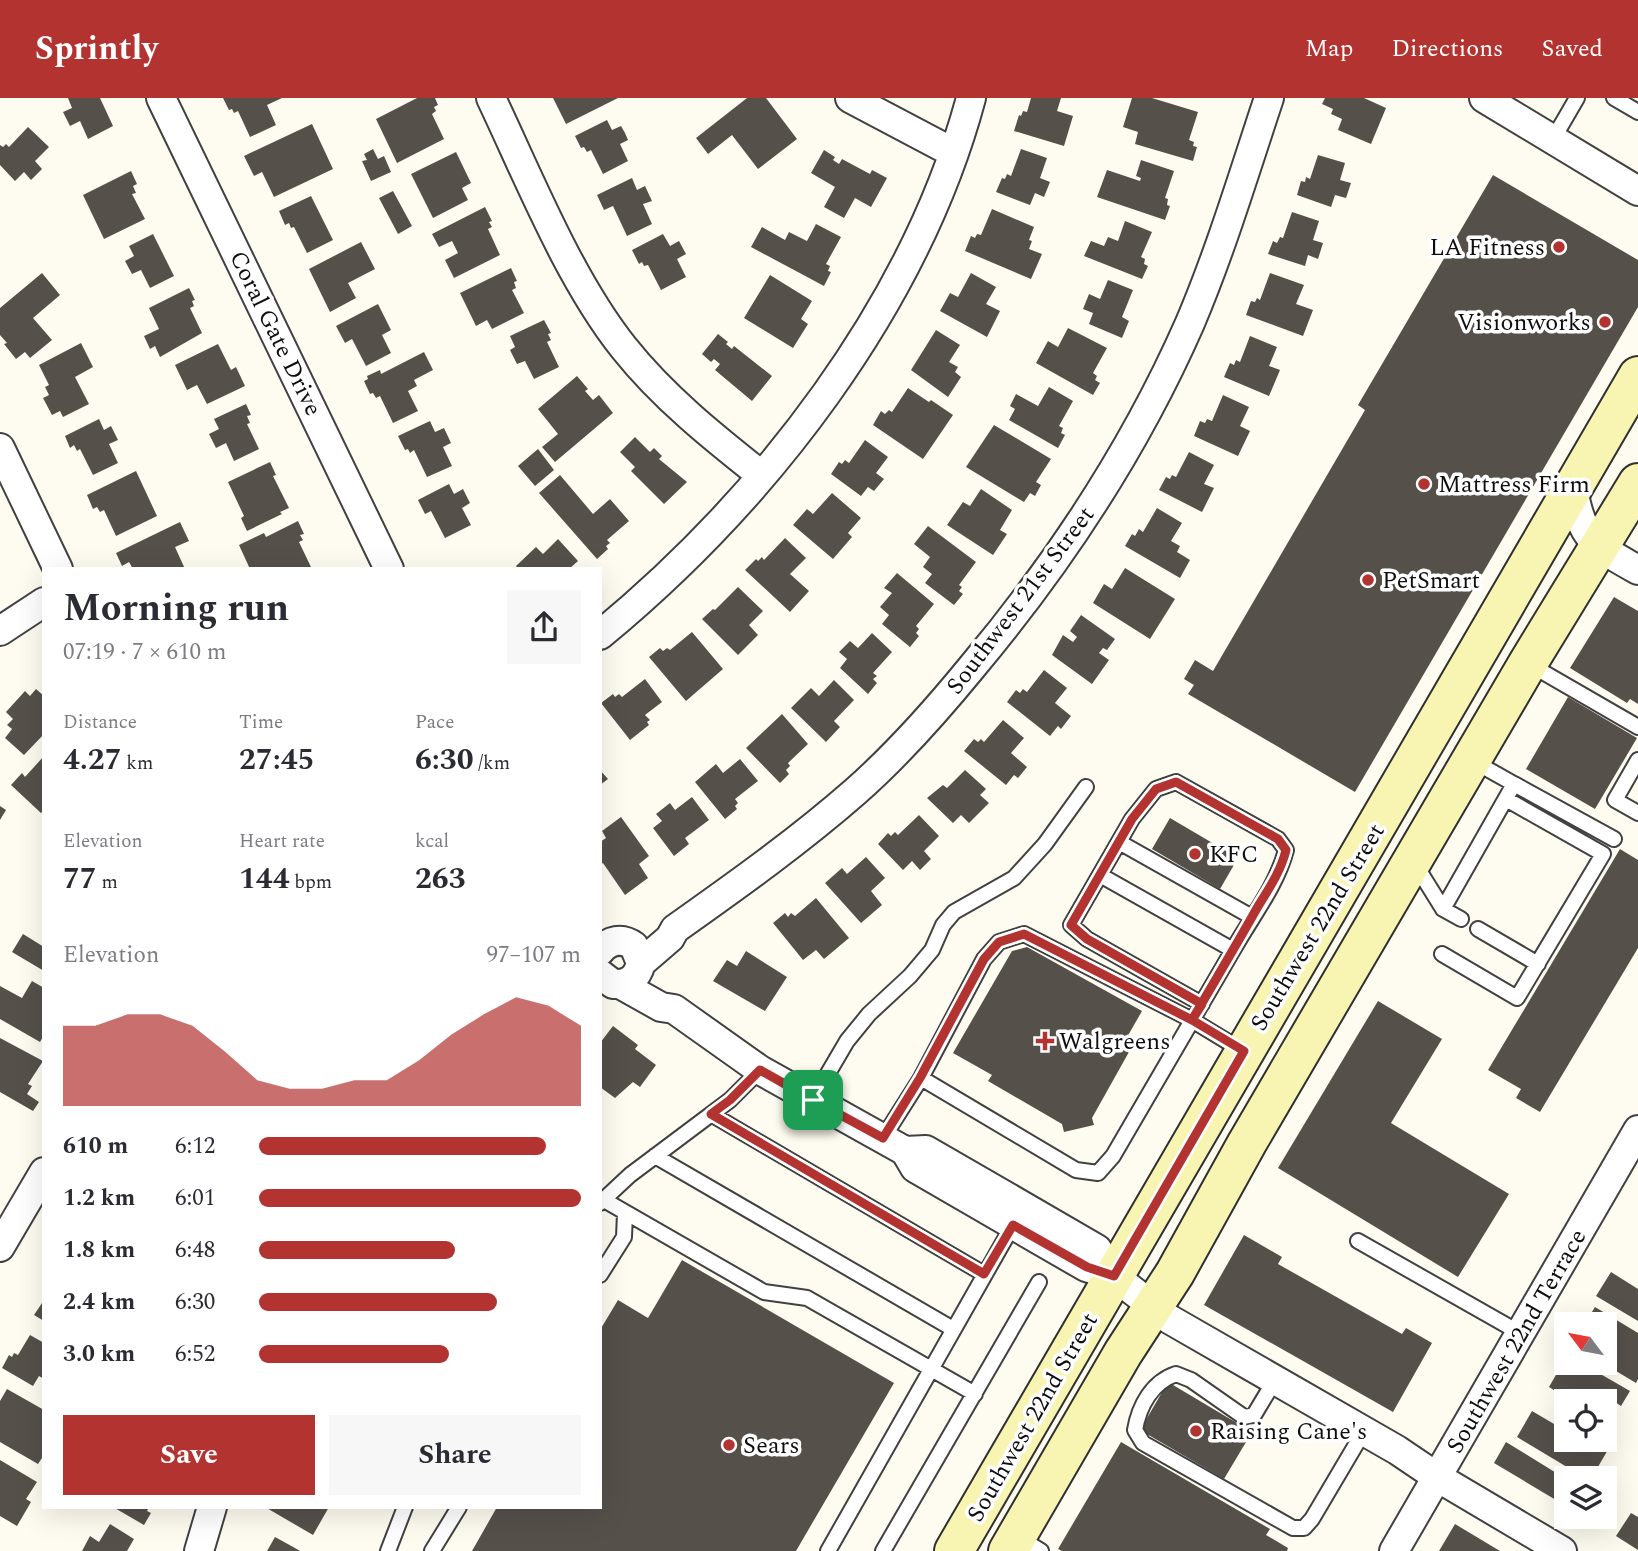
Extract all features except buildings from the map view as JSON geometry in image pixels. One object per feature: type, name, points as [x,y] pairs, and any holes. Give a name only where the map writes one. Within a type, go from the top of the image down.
[{"type":"main road","name":"Southwest 22nd Street","points":[[954,1551],[1638,376]]},
{"type":"main road","name":"Southwest 22nd Street","points":[[1022,1546],[1123,1353],[1153,1308],[1528,663],[1638,483]]},
{"type":"street","name":"Coral Gate Drive","points":[[161,98],[388,567]]},
{"type":"street","points":[[491,98],[560,241],[612,333],[638,365],[670,396],[761,475]]},
{"type":"street","points":[[850,98],[954,153]]},
{"type":"street","points":[[602,633],[694,551],[797,433],[859,344],[921,232],[954,153],[971,98]]},
{"type":"street","name":"Southwest 21st Street","points":[[616,962],[653,935],[664,929],[675,929],[772,860],[874,774],[915,734],[955,688],[1052,565],[1112,473],[1178,348],[1226,226],[1269,98]]},
{"type":"street","points":[[1484,98],[1638,191]]},
{"type":"street","points":[[0,448],[57,567]]},
{"type":"street","points":[[1573,488],[1581,523],[1599,547],[1638,570]]},
{"type":"street","points":[[0,631],[42,603]]},
{"type":"street","points":[[616,962],[661,1007],[674,1009],[760,1070],[894,1144],[926,1150],[1097,1249],[1114,1276],[1179,1325],[1364,1431],[1437,1478],[1562,1551]]},
{"type":"street","name":"Southwest 22nd Terrace","points":[[1394,1551],[1638,1130]]},
{"type":"street","points":[[894,1144],[915,1168],[1087,1267],[1114,1276]]},
{"type":"street","points":[[0,1247],[42,1175]]},
{"type":"street","points":[[200,1551],[211,1509]]},
{"type":"lane","points":[[1552,141],[1577,98]]},
{"type":"lane","points":[[1614,98],[1638,112]]},
{"type":"lane","points":[[1528,663],[1638,727]]},
{"type":"lane","points":[[1471,760],[1614,839]]},
{"type":"lane","points":[[1638,760],[1615,800],[1638,813]]},
{"type":"lane","points":[[920,1078],[1076,1170],[1098,1173],[1113,1156],[1202,1004],[1282,866],[1286,850],[1278,839],[1176,782],[1156,789],[1132,819],[1071,925],[1087,939],[1202,1004]]},
{"type":"lane","points":[[1443,909],[1514,784]]},
{"type":"lane","points":[[813,1100],[847,1041],[869,1014],[910,976],[932,950],[943,925],[954,912],[1014,878],[1045,844],[1086,787]]},
{"type":"lane","points":[[1442,954],[1517,998],[1603,854],[1506,799]]},
{"type":"lane","points":[[1119,842],[1252,917]]},
{"type":"lane","points":[[1413,860],[1443,909],[1461,919]]},
{"type":"lane","points":[[1100,875],[1233,950]]},
{"type":"lane","points":[[1478,929],[1538,964]]},
{"type":"lane","points":[[894,1144],[920,1078],[984,959],[999,942],[1024,934],[1192,1020],[1244,1051]]},
{"type":"lane","points":[[760,1070],[730,1100],[630,1175],[602,1202],[764,1292],[807,1298],[975,1394]]},
{"type":"lane","points":[[711,1114],[984,1274]]},
{"type":"lane","points":[[655,1156],[953,1329]]},
{"type":"lane","points":[[602,1273],[624,1237],[625,1213]]},
{"type":"lane","points":[[828,1551],[1013,1225]]},
{"type":"lane","points":[[1358,1241],[1520,1333]]},
{"type":"lane","points":[[883,1551],[1040,1282]]},
{"type":"lane","points":[[1275,1380],[1254,1415],[1244,1418],[1191,1380],[1176,1374],[1162,1379],[1150,1392],[1137,1417],[1135,1430],[1143,1443],[1293,1528],[1304,1528],[1312,1519],[1364,1431]]},
{"type":"lane","points":[[388,1551],[404,1509]]},
{"type":"lane","points":[[432,1551],[458,1509]]},
{"type":"place","name":"LA Fitness","points":[[1559,247]]},
{"type":"place","name":"Visionworks","points":[[1605,322]]},
{"type":"place","name":"Mattress Firm","points":[[1424,484]]},
{"type":"place","name":"PetSmart","points":[[1368,580]]},
{"type":"place","name":"KFC","points":[[1195,854]]},
{"type":"place","name":"Walgreens","points":[[1045,1041]]},
{"type":"place","name":"Raising Cane's","points":[[1196,1431]]},
{"type":"place","name":"Sears","points":[[729,1445]]},
{"type":"route","points":[[813,1100],[760,1070],[730,1100],[711,1114],[984,1274],[1013,1225],[1087,1267],[1114,1276],[1244,1051],[1192,1020],[1202,1004],[1282,866],[1286,850],[1278,839],[1176,782],[1156,789],[1132,819],[1071,925],[1087,939],[1202,1004],[1192,1020],[1024,934],[999,942],[984,959],[920,1078],[883,1138],[813,1100]]}]
